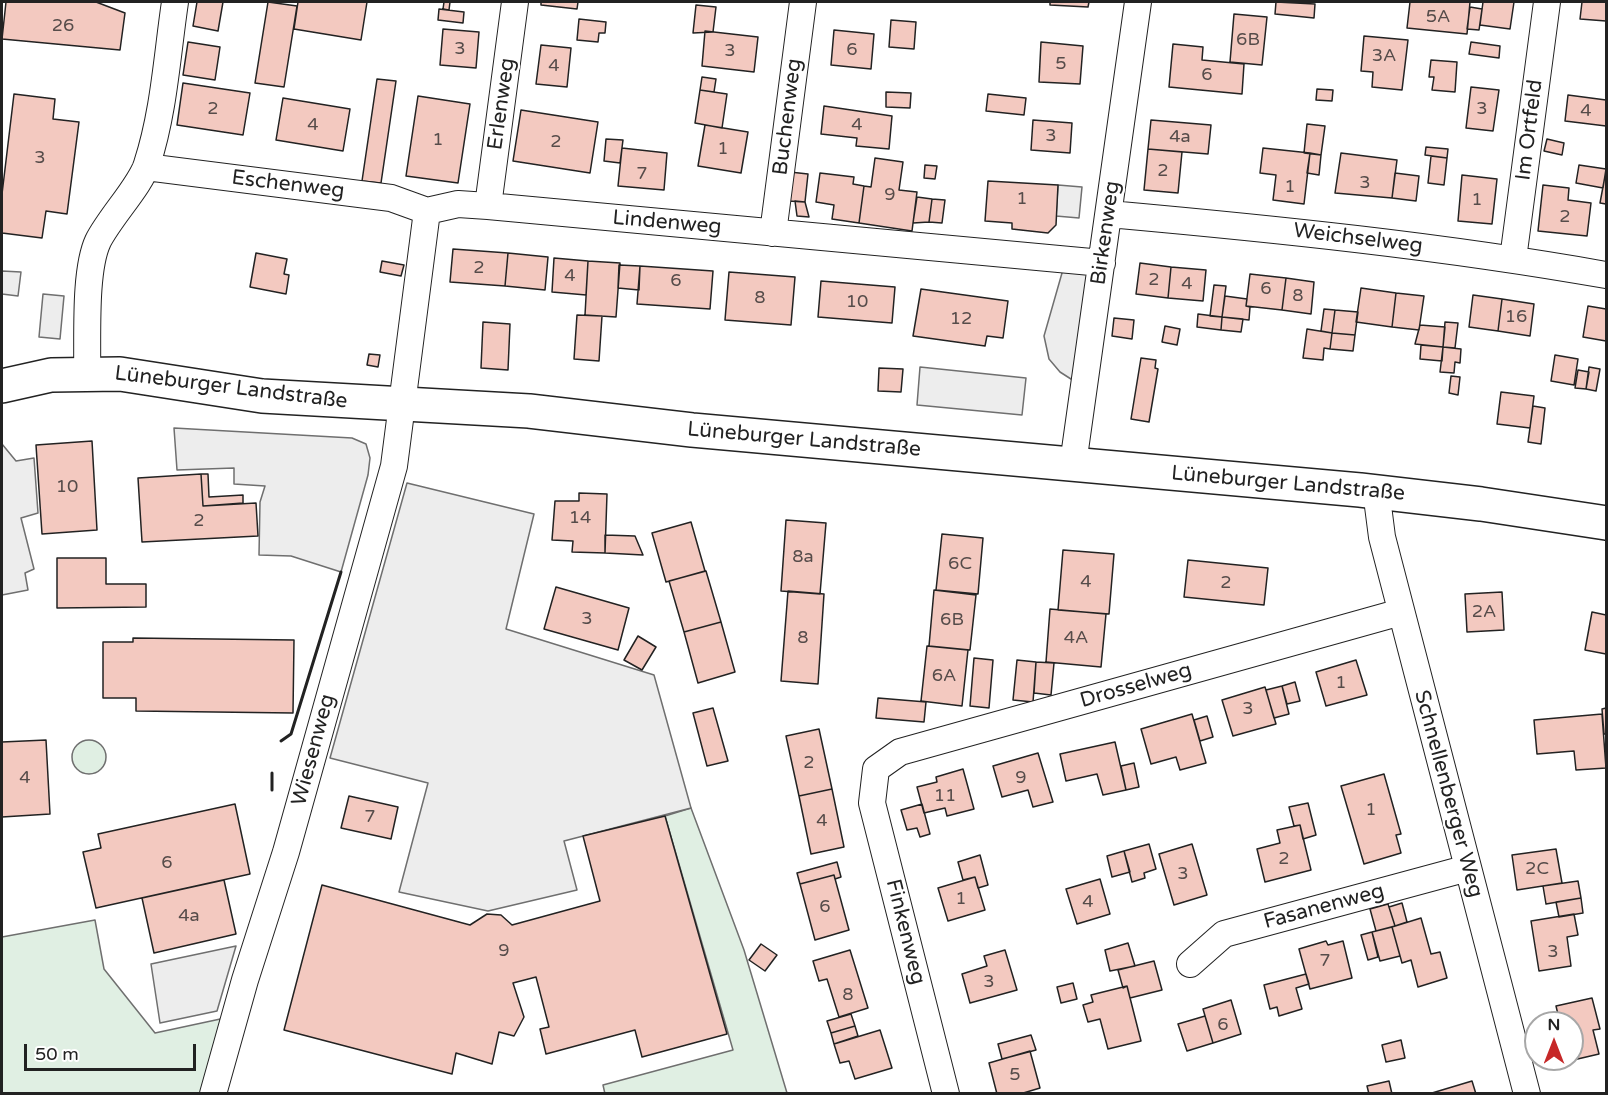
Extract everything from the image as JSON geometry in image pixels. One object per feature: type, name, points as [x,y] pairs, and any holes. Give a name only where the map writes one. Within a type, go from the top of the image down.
[{"type":"main road","name":"Lüneburger Landstraße","points":[[2,386],[51,375],[120,374],[262,396],[529,411],[692,430],[1381,493],[1481,504],[1606,523]]},
{"type":"street","points":[[87,373],[91,265],[97,244],[108,222],[146,167],[158,123],[175,2]]},
{"type":"street","name":"Erlenweg","points":[[488,206],[515,2]]},
{"type":"street","name":"Buchenweg","points":[[773,233],[803,2]]},
{"type":"street","name":"Birkenweg","points":[[1073,464],[1138,2]]},
{"type":"street","name":"Im Ortfeld","points":[[1514,260],[1547,2]]},
{"type":"street","name":"Eschenweg","points":[[146,167],[391,198],[427,211]]},
{"type":"street","name":"Lindenweg","points":[[427,211],[458,204],[488,206],[1102,262]]},
{"type":"street","points":[[404,405],[427,211]]},
{"type":"street","name":"Weichselweg","points":[[1109,214],[1310,232],[1606,275]]},
{"type":"street","name":"Wiesenweg","points":[[213,1094],[245,980],[295,819],[394,466],[404,405]]},
{"type":"street","name":"Schnellenberger Weg","points":[[1381,493],[1380,525],[1401,612],[1527,1094]]},
{"type":"street","name":"Drosselweg","points":[[876,770],[900,752],[1401,612]]},
{"type":"street","name":"Finkenweg","points":[[876,770],[872,803],[946,1094]]},
{"type":"street","name":"Fasanenweg","points":[[1190,964],[1224,934],[1468,868]]},
{"type":"green space","points":[[89,740],[101,745],[106,757],[101,769],[89,774],[77,769],[72,757],[77,745]]},
{"type":"green space","points":[[691,808],[744,950],[787,1093],[605,1094],[603,1085],[733,1050],[665,816]]},
{"type":"green space","points":[[95,920],[104,969],[155,1033],[225,1018],[201,1093],[2,1094],[2,937]]},
{"type":"shaded area","points":[[1058,185],[1082,187],[1079,218],[1056,216]]},
{"type":"shaded area","points":[[1066,259],[1102,263],[1085,388],[1060,372],[1049,359],[1044,336]]},
{"type":"shaded area","points":[[2,271],[21,272],[18,296],[2,294]]},
{"type":"shaded area","points":[[43,294],[64,296],[60,339],[39,337]]},
{"type":"shaded area","points":[[920,367],[1026,378],[1022,415],[917,405]]},
{"type":"shaded area","points":[[174,428],[352,438],[366,444],[370,458],[368,475],[341,572],[291,556],[259,555],[260,502],[265,486],[234,484],[234,468],[177,470]]},
{"type":"shaded area","points":[[2,444],[16,461],[34,458],[38,513],[21,518],[34,569],[25,573],[28,590],[2,595]]},
{"type":"shaded area","points":[[407,483],[534,514],[506,629],[654,675],[691,808],[564,841],[577,890],[488,911],[399,892],[428,783],[330,758]]},
{"type":"shaded area","points":[[236,946],[217,1011],[160,1023],[151,964]]},
{"type":"building","points":[[6,2],[96,2],[125,13],[120,50],[2,39]]},
{"type":"building","points":[[197,2],[223,2],[218,31],[193,26]]},
{"type":"building","points":[[268,2],[297,6],[284,87],[255,83]]},
{"type":"building","points":[[298,2],[367,2],[361,40],[294,29]]},
{"type":"building","points":[[444,2],[450,2],[449,10],[443,9]]},
{"type":"building","points":[[541,2],[578,2],[577,9],[541,5]]},
{"type":"building","points":[[1050,2],[1089,2],[1088,7],[1050,5]]},
{"type":"building","points":[[1276,2],[1315,4],[1314,18],[1275,14]]},
{"type":"building","points":[[1410,2],[1470,2],[1467,34],[1407,28]]},
{"type":"building","points":[[1483,2],[1514,2],[1510,29],[1480,25]]},
{"type":"building","points":[[1582,2],[1606,2],[1606,21],[1580,19]]},
{"type":"building","points":[[696,5],[716,7],[713,32],[693,33]]},
{"type":"building","points":[[1470,7],[1482,9],[1479,30],[1467,29]]},
{"type":"building","points":[[439,9],[464,12],[463,23],[438,20]]},
{"type":"building","points":[[1234,14],[1267,17],[1262,65],[1230,62]]},
{"type":"building","points":[[579,19],[606,22],[605,33],[599,33],[598,42],[577,40]]},
{"type":"building","points":[[891,20],[916,22],[914,49],[889,47]]},
{"type":"building","points":[[443,29],[479,32],[476,68],[440,65]]},
{"type":"building","points":[[834,30],[874,34],[871,69],[831,65]]},
{"type":"building","points":[[705,31],[758,37],[754,72],[702,66]]},
{"type":"building","points":[[1364,36],[1408,40],[1402,90],[1372,87],[1373,72],[1361,71]]},
{"type":"building","points":[[188,42],[220,47],[215,80],[183,75]]},
{"type":"building","points":[[1041,42],[1083,46],[1080,84],[1039,82]]},
{"type":"building","points":[[1471,42],[1500,46],[1499,58],[1469,54]]},
{"type":"building","points":[[1173,44],[1203,47],[1202,60],[1244,64],[1242,94],[1169,87]]},
{"type":"building","points":[[541,45],[571,48],[567,87],[536,84]]},
{"type":"building","points":[[1431,60],[1457,62],[1455,92],[1432,90],[1434,77],[1429,77]]},
{"type":"building","points":[[702,77],[716,79],[714,92],[700,90]]},
{"type":"building","points":[[377,79],[396,81],[381,183],[362,181]]},
{"type":"building","points":[[183,83],[250,93],[243,135],[177,125]]},
{"type":"building","points":[[1471,87],[1499,90],[1493,131],[1466,128]]},
{"type":"building","points":[[1317,89],[1333,90],[1332,101],[1316,100]]},
{"type":"building","points":[[700,90],[727,94],[722,128],[695,123]]},
{"type":"building","points":[[886,92],[911,93],[910,108],[886,107]]},
{"type":"building","points":[[14,94],[55,99],[53,119],[79,122],[67,214],[46,211],[42,238],[2,233],[2,194]]},
{"type":"building","points":[[988,94],[1026,98],[1024,115],[986,111]]},
{"type":"building","points":[[1568,95],[1606,100],[1606,126],[1565,121]]},
{"type":"building","points":[[418,96],[470,104],[458,183],[406,176]]},
{"type":"building","points":[[283,98],[350,109],[343,151],[276,140]]},
{"type":"building","points":[[824,106],[892,116],[889,149],[856,146],[857,138],[821,134]]},
{"type":"building","points":[[521,110],[598,122],[590,173],[513,161]]},
{"type":"building","points":[[1033,120],[1072,123],[1070,153],[1031,150]]},
{"type":"building","points":[[1151,120],[1211,125],[1208,154],[1148,149]]},
{"type":"building","points":[[1307,124],[1325,126],[1321,155],[1304,153]]},
{"type":"building","points":[[705,125],[748,132],[741,173],[698,166]]},
{"type":"building","points":[[606,139],[623,140],[620,163],[604,161]]},
{"type":"building","points":[[1547,139],[1564,143],[1562,155],[1544,151]]},
{"type":"building","points":[[1426,147],[1448,149],[1447,158],[1425,155]]},
{"type":"building","points":[[622,148],[667,153],[664,190],[618,186]]},
{"type":"building","points":[[1263,148],[1310,153],[1304,204],[1273,200],[1276,175],[1260,173]]},
{"type":"building","points":[[1148,149],[1182,152],[1178,193],[1144,190]]},
{"type":"building","points":[[1310,153],[1321,155],[1319,175],[1307,173]]},
{"type":"building","points":[[1341,153],[1397,160],[1392,198],[1335,193]]},
{"type":"building","points":[[1431,156],[1447,158],[1444,185],[1428,183]]},
{"type":"building","points":[[875,158],[903,162],[899,190],[917,192],[912,231],[859,223],[864,186],[871,187]]},
{"type":"building","points":[[925,165],[937,166],[935,179],[924,178]]},
{"type":"building","points":[[1579,165],[1606,169],[1603,188],[1576,183]]},
{"type":"building","points":[[790,172],[808,174],[805,202],[788,201]]},
{"type":"building","points":[[820,173],[854,177],[853,184],[864,186],[859,223],[832,219],[834,205],[816,202]]},
{"type":"building","points":[[1395,173],[1419,176],[1416,201],[1392,198]]},
{"type":"building","points":[[1462,175],[1497,179],[1492,224],[1458,221]]},
{"type":"building","points":[[1606,177],[1606,204],[1600,203]]},
{"type":"building","points":[[988,181],[1058,185],[1056,225],[1048,233],[1012,229],[1012,223],[985,221]]},
{"type":"building","points":[[1543,185],[1569,188],[1568,200],[1591,203],[1587,236],[1538,231]]},
{"type":"building","points":[[917,197],[932,199],[929,222],[913,223]]},
{"type":"building","points":[[932,199],[945,200],[942,223],[929,222]]},
{"type":"building","points":[[795,201],[805,202],[809,217],[797,216]]},
{"type":"building","points":[[453,249],[508,253],[505,286],[450,282]]},
{"type":"building","points":[[256,253],[287,259],[284,274],[289,275],[286,294],[250,287]]},
{"type":"building","points":[[508,253],[548,257],[545,290],[505,286]]},
{"type":"building","points":[[554,258],[588,261],[586,295],[552,292]]},
{"type":"building","points":[[382,261],[404,265],[401,276],[380,272]]},
{"type":"building","points":[[588,261],[620,263],[616,317],[585,315]]},
{"type":"building","points":[[1140,263],[1171,267],[1168,298],[1136,294]]},
{"type":"building","points":[[619,265],[640,266],[639,290],[618,288]]},
{"type":"building","points":[[640,266],[713,271],[710,309],[637,304]]},
{"type":"building","points":[[1171,267],[1206,270],[1203,301],[1168,298]]},
{"type":"building","points":[[729,272],[795,277],[791,325],[725,320]]},
{"type":"building","points":[[1250,274],[1286,278],[1282,310],[1246,306]]},
{"type":"building","points":[[1286,278],[1314,282],[1311,314],[1282,310]]},
{"type":"building","points":[[821,281],[895,287],[892,323],[818,317]]},
{"type":"building","points":[[1214,285],[1226,286],[1222,317],[1210,316]]},
{"type":"building","points":[[1361,288],[1396,293],[1392,327],[1356,322]]},
{"type":"building","points":[[921,289],[1008,301],[1003,338],[987,336],[985,346],[913,336]]},
{"type":"building","points":[[1396,293],[1424,296],[1419,330],[1392,327]]},
{"type":"building","points":[[1473,295],[1502,299],[1498,331],[1469,327]]},
{"type":"building","points":[[1225,296],[1247,299],[1246,306],[1250,307],[1249,320],[1222,317]]},
{"type":"building","points":[[1502,299],[1534,304],[1530,336],[1498,331]]},
{"type":"building","points":[[1588,306],[1606,309],[1606,341],[1583,337]]},
{"type":"building","points":[[1324,309],[1335,310],[1332,333],[1321,331]]},
{"type":"building","points":[[1335,310],[1358,312],[1355,335],[1332,333]]},
{"type":"building","points":[[1198,314],[1222,317],[1221,330],[1197,327]]},
{"type":"building","points":[[577,315],[602,316],[599,361],[574,359]]},
{"type":"building","points":[[1222,317],[1243,319],[1241,332],[1221,330]]},
{"type":"building","points":[[1114,318],[1134,320],[1132,339],[1112,336]]},
{"type":"building","points":[[483,322],[510,324],[508,370],[481,368]]},
{"type":"building","points":[[1445,322],[1458,323],[1455,348],[1443,347]]},
{"type":"building","points":[[1420,325],[1445,327],[1443,347],[1415,344]]},
{"type":"building","points":[[1165,326],[1180,329],[1177,345],[1162,342]]},
{"type":"building","points":[[1307,329],[1332,333],[1330,349],[1324,348],[1323,360],[1303,358]]},
{"type":"building","points":[[1332,333],[1355,335],[1353,351],[1330,349]]},
{"type":"building","points":[[1421,345],[1443,347],[1442,361],[1420,359]]},
{"type":"building","points":[[1443,347],[1461,349],[1460,363],[1455,362],[1454,373],[1440,372]]},
{"type":"building","points":[[369,354],[380,355],[378,367],[367,365]]},
{"type":"building","points":[[1555,355],[1578,359],[1574,385],[1551,381]]},
{"type":"building","points":[[1141,358],[1156,360],[1155,368],[1158,369],[1149,422],[1131,419]]},
{"type":"building","points":[[1589,367],[1600,369],[1596,391],[1586,389]]},
{"type":"building","points":[[879,368],[903,369],[901,392],[878,391]]},
{"type":"building","points":[[1578,370],[1589,372],[1586,389],[1575,388]]},
{"type":"building","points":[[1451,376],[1460,377],[1458,395],[1449,393]]},
{"type":"building","points":[[1501,392],[1534,396],[1530,428],[1497,424]]},
{"type":"building","points":[[1533,406],[1545,408],[1541,444],[1528,442]]},
{"type":"building","points":[[92,441],[97,530],[42,534],[36,445]]},
{"type":"building","points":[[201,474],[203,506],[256,503],[258,536],[142,542],[138,478]]},
{"type":"building","points":[[201,474],[208,474],[209,497],[243,495],[243,503],[203,506]]},
{"type":"building","points":[[579,493],[607,494],[605,553],[572,552],[573,541],[552,540],[555,501],[579,501]]},
{"type":"building","points":[[786,520],[826,523],[820,594],[781,591]]},
{"type":"building","points":[[691,522],[705,571],[666,582],[652,533]]},
{"type":"building","points":[[942,534],[983,538],[978,594],[936,590]]},
{"type":"building","points":[[605,535],[635,536],[643,555],[605,553]]},
{"type":"building","points":[[1063,550],[1114,554],[1109,614],[1058,610]]},
{"type":"building","points":[[57,558],[106,558],[106,584],[146,584],[146,607],[57,608]]},
{"type":"building","points":[[1188,560],[1268,568],[1264,605],[1184,597]]},
{"type":"building","points":[[706,571],[721,622],[684,632],[669,581]]},
{"type":"building","points":[[556,587],[629,608],[618,650],[544,629]]},
{"type":"building","points":[[934,590],[976,595],[970,650],[929,646]]},
{"type":"building","points":[[788,591],[824,594],[818,684],[781,681]]},
{"type":"building","points":[[1502,592],[1504,630],[1467,632],[1465,594]]},
{"type":"building","points":[[1050,609],[1106,614],[1101,667],[1046,662]]},
{"type":"building","points":[[1592,612],[1606,615],[1606,654],[1585,650]]},
{"type":"building","points":[[721,622],[735,672],[698,683],[684,632]]},
{"type":"building","points":[[638,636],[656,647],[642,670],[624,660]]},
{"type":"building","points":[[133,638],[294,640],[293,713],[136,711],[136,698],[103,698],[103,642],[133,642]]},
{"type":"building","points":[[927,646],[968,650],[962,706],[921,701]]},
{"type":"building","points":[[974,658],[993,660],[989,708],[970,706]]},
{"type":"building","points":[[1017,660],[1036,662],[1033,702],[1013,700]]},
{"type":"building","points":[[1356,660],[1367,695],[1326,706],[1316,672]]},
{"type":"building","points":[[1036,662],[1054,663],[1051,695],[1034,693]]},
{"type":"building","points":[[1295,682],[1300,701],[1287,704],[1282,686]]},
{"type":"building","points":[[1282,686],[1289,714],[1274,718],[1266,690]]},
{"type":"building","points":[[1265,687],[1276,724],[1233,736],[1222,700]]},
{"type":"building","points":[[878,698],[926,702],[924,722],[876,718]]},
{"type":"building","points":[[713,708],[728,761],[707,766],[693,713]]},
{"type":"building","points":[[1606,708],[1606,734],[1604,734],[1602,709]]},
{"type":"building","points":[[1192,714],[1206,763],[1180,770],[1176,757],[1151,764],[1141,729]]},
{"type":"building","points":[[1602,714],[1606,768],[1576,770],[1574,751],[1537,754],[1534,720]]},
{"type":"building","points":[[1207,716],[1213,737],[1200,741],[1194,720]]},
{"type":"building","points":[[819,729],[832,789],[799,796],[786,736]]},
{"type":"building","points":[[46,740],[50,814],[2,817],[2,742]]},
{"type":"building","points":[[1115,742],[1126,790],[1103,795],[1097,774],[1066,781],[1060,754]]},
{"type":"building","points":[[1038,753],[1053,802],[1033,807],[1028,790],[1002,797],[993,766]]},
{"type":"building","points":[[1134,763],[1139,787],[1126,790],[1121,766]]},
{"type":"building","points":[[963,769],[974,809],[947,816],[945,808],[924,813],[917,787],[937,782],[936,777]]},
{"type":"building","points":[[1384,774],[1401,834],[1396,835],[1401,853],[1364,864],[1341,786]]},
{"type":"building","points":[[832,789],[844,847],[811,854],[799,796]]},
{"type":"building","points":[[349,796],[398,807],[391,839],[341,828]]},
{"type":"building","points":[[1308,803],[1316,835],[1303,839],[1300,825],[1294,826],[1289,807]]},
{"type":"building","points":[[235,804],[250,874],[96,908],[83,852],[101,848],[98,834]]},
{"type":"building","points":[[922,804],[930,834],[920,837],[917,828],[907,830],[901,810]]},
{"type":"building","points":[[665,816],[727,1034],[642,1057],[635,1030],[546,1054],[540,1029],[549,1027],[536,977],[513,983],[524,1017],[514,1036],[499,1032],[492,1064],[456,1053],[452,1074],[284,1030],[322,885],[470,925],[487,914],[501,915],[512,925],[600,901],[583,836]]},
{"type":"building","points":[[1300,825],[1311,870],[1265,882],[1257,849],[1280,843],[1277,830]]},
{"type":"building","points":[[1149,844],[1156,869],[1144,873],[1145,878],[1132,882],[1124,851]]},
{"type":"building","points":[[1192,844],[1207,895],[1174,905],[1159,854]]},
{"type":"building","points":[[1556,849],[1562,883],[1517,890],[1512,855]]},
{"type":"building","points":[[1124,851],[1130,872],[1112,877],[1107,856]]},
{"type":"building","points":[[980,855],[988,885],[978,888],[975,877],[963,880],[958,862]]},
{"type":"building","points":[[837,862],[841,877],[835,879],[834,875],[800,884],[797,873]]},
{"type":"building","points":[[834,875],[849,930],[815,940],[800,884]]},
{"type":"building","points":[[975,877],[985,910],[948,921],[938,888]]},
{"type":"building","points":[[1100,879],[1110,914],[1077,924],[1066,889]]},
{"type":"building","points":[[224,880],[236,934],[154,953],[142,898]]},
{"type":"building","points":[[1578,881],[1581,898],[1546,904],[1543,886]]},
{"type":"building","points":[[1581,898],[1583,913],[1559,917],[1556,902]]},
{"type":"building","points":[[1402,903],[1407,922],[1395,926],[1389,907]]},
{"type":"building","points":[[1388,904],[1395,926],[1376,931],[1370,909]]},
{"type":"building","points":[[1574,914],[1578,935],[1567,937],[1571,966],[1539,971],[1531,921]]},
{"type":"building","points":[[1421,918],[1431,954],[1440,952],[1447,978],[1418,987],[1411,960],[1402,963],[1392,927]]},
{"type":"building","points":[[1392,927],[1400,956],[1380,961],[1372,932]]},
{"type":"building","points":[[1372,932],[1378,957],[1368,960],[1361,935]]},
{"type":"building","points":[[1326,941],[1328,945],[1343,941],[1352,978],[1310,989],[1299,949]]},
{"type":"building","points":[[1128,943],[1135,966],[1110,971],[1105,950]]},
{"type":"building","points":[[761,944],[777,955],[765,971],[749,960]]},
{"type":"building","points":[[850,950],[868,1008],[839,1017],[827,979],[819,981],[813,961]]},
{"type":"building","points":[[1005,950],[1017,990],[970,1003],[962,974],[987,966],[984,956]]},
{"type":"building","points":[[1154,961],[1162,990],[1130,998],[1127,986],[1123,988],[1118,970]]},
{"type":"building","points":[[1306,974],[1309,984],[1296,988],[1302,1009],[1279,1016],[1277,1007],[1270,1009],[1264,985]]},
{"type":"building","points":[[1073,983],[1077,999],[1061,1003],[1057,987]]},
{"type":"building","points":[[1127,986],[1141,1041],[1108,1049],[1100,1019],[1088,1022],[1083,1005],[1093,1002],[1091,995]]},
{"type":"building","points":[[1592,998],[1600,1029],[1593,1030],[1599,1054],[1584,1058],[1584,1011],[1557,1011],[1556,1006]]},
{"type":"building","points":[[1231,1000],[1241,1034],[1213,1043],[1203,1009]]},
{"type":"building","points":[[851,1014],[855,1026],[831,1033],[827,1021]]},
{"type":"building","points":[[1205,1016],[1213,1043],[1187,1051],[1178,1024]]},
{"type":"building","points":[[855,1026],[858,1036],[834,1044],[831,1033]]},
{"type":"building","points":[[880,1030],[892,1068],[855,1079],[849,1061],[840,1063],[834,1044]]},
{"type":"building","points":[[1031,1035],[1036,1050],[1002,1059],[998,1044]]},
{"type":"building","points":[[1401,1040],[1405,1058],[1386,1062],[1382,1045]]},
{"type":"building","points":[[1030,1051],[1040,1088],[1020,1094],[997,1094],[989,1063]]},
{"type":"building","points":[[1389,1081],[1392,1094],[1369,1094],[1367,1086]]},
{"type":"building","points":[[1472,1081],[1476,1094],[1432,1094],[1432,1093]]},
{"type":"wall","points":[[281,741],[291,734],[341,572]]},
{"type":"wall","points":[[272,773],[272,790]]}]
